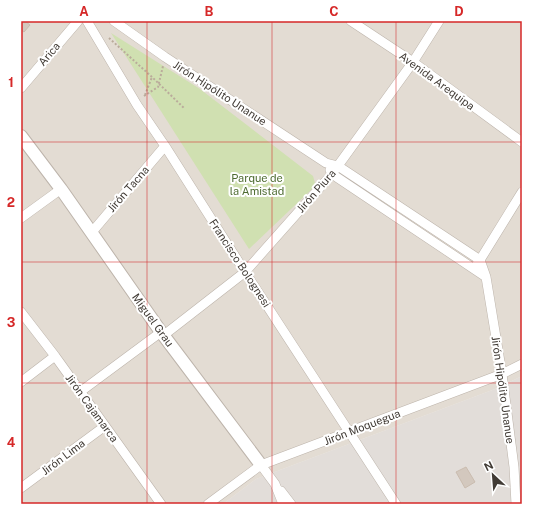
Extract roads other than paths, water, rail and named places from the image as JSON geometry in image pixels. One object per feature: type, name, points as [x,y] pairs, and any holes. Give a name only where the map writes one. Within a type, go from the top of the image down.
[{"type":"street","name":"Arica","points":[[21,88],[78,21]]},
{"type":"street","name":"Francisco Bolognesi","points":[[87,21],[137,105],[396,504]]},
{"type":"street","name":"Jirón Hipólito Unanue","points":[[114,21],[326,163],[338,166],[480,260],[486,277],[502,374],[514,467],[516,504]]},
{"type":"street","name":"Avenida Arequipa","points":[[351,21],[413,62],[522,142]]},
{"type":"street","name":"Jirón Piura","points":[[80,392],[162,334],[245,272],[332,174],[413,62],[439,21]]},
{"type":"street","name":"Miguel Grau","points":[[21,136],[92,232],[162,334],[275,484],[283,504]]},
{"type":"street","name":"Jirón Tacna","points":[[92,232],[165,146]]},
{"type":"street","name":"Jirón Hipólito Unanue","points":[[326,163],[332,174],[486,277]]},
{"type":"street","points":[[21,218],[61,189]]},
{"type":"street","points":[[473,268],[480,260],[522,192]]},
{"type":"street","name":"Jirón Cajamarca","points":[[21,312],[55,356],[160,504]]},
{"type":"street","points":[[21,382],[55,356]]},
{"type":"street","name":"Jirón Moquegua","points":[[208,504],[261,465],[502,374],[522,364]]},
{"type":"street","name":"Jirón Lima","points":[[21,488],[105,426]]},
{"type":"street","points":[[275,484],[291,504]]},
{"type":"park label","name":"Parque de la Amistad","points":[[257,184]]}]
